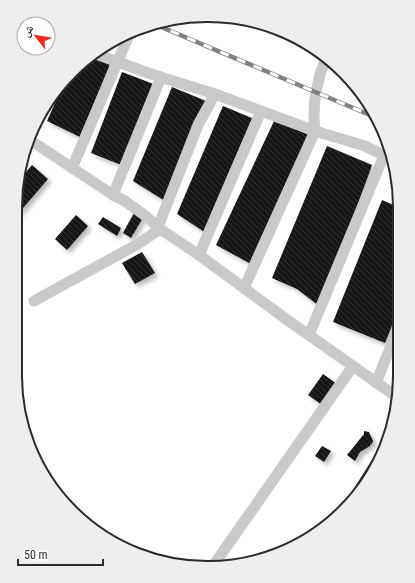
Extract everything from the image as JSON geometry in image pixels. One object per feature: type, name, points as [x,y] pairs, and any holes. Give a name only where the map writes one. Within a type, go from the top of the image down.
[{"type":"street","points":[[72,168],[127,40]]},
{"type":"street","points":[[101,56],[161,78],[215,94],[315,131],[365,146],[386,156]]},
{"type":"street","points":[[244,288],[315,131],[315,91],[324,63]]},
{"type":"street","points":[[113,196],[161,78]]},
{"type":"street","points":[[34,301],[138,244],[159,228],[198,125],[215,94]]},
{"type":"street","points":[[199,255],[261,111]]},
{"type":"street","points":[[34,143],[113,196],[125,201],[159,228],[392,394]]},
{"type":"street","points":[[309,335],[387,159]]},
{"type":"street","points":[[376,383],[393,341]]},
{"type":"street","points":[[216,561],[353,366]]},
{"type":"building","points":[[97,58],[110,64],[80,137],[47,121],[57,99],[76,76]]},
{"type":"building","points":[[122,72],[156,85],[124,166],[91,153]]},
{"type":"building","points":[[172,87],[206,101],[165,201],[133,181]]},
{"type":"building","points":[[223,106],[254,119],[206,233],[177,214]]},
{"type":"building","points":[[275,119],[311,136],[251,264],[216,245]]},
{"type":"building","points":[[327,146],[372,165],[331,278],[319,306],[297,289],[272,278]]},
{"type":"building","points":[[32,165],[48,179],[22,209],[22,195],[26,172]]},
{"type":"building","points":[[382,200],[393,205],[393,323],[385,343],[333,322]]},
{"type":"building","points":[[135,211],[144,216],[131,238],[123,233]]},
{"type":"building","points":[[76,215],[88,226],[67,250],[55,239]]},
{"type":"building","points":[[103,217],[121,228],[117,236],[98,224]]},
{"type":"building","points":[[142,252],[155,273],[135,284],[122,263]]},
{"type":"building","points":[[323,374],[337,384],[322,405],[308,395]]},
{"type":"building","points":[[364,431],[369,432],[373,441],[370,446],[360,452],[355,461],[347,455],[364,434]]},
{"type":"building","points":[[322,446],[331,451],[324,462],[315,456]]},
{"type":"building","points":[[375,455],[375,455],[362,479],[352,492]]},
{"type":"railway","points":[[162,27],[367,114]]}]
